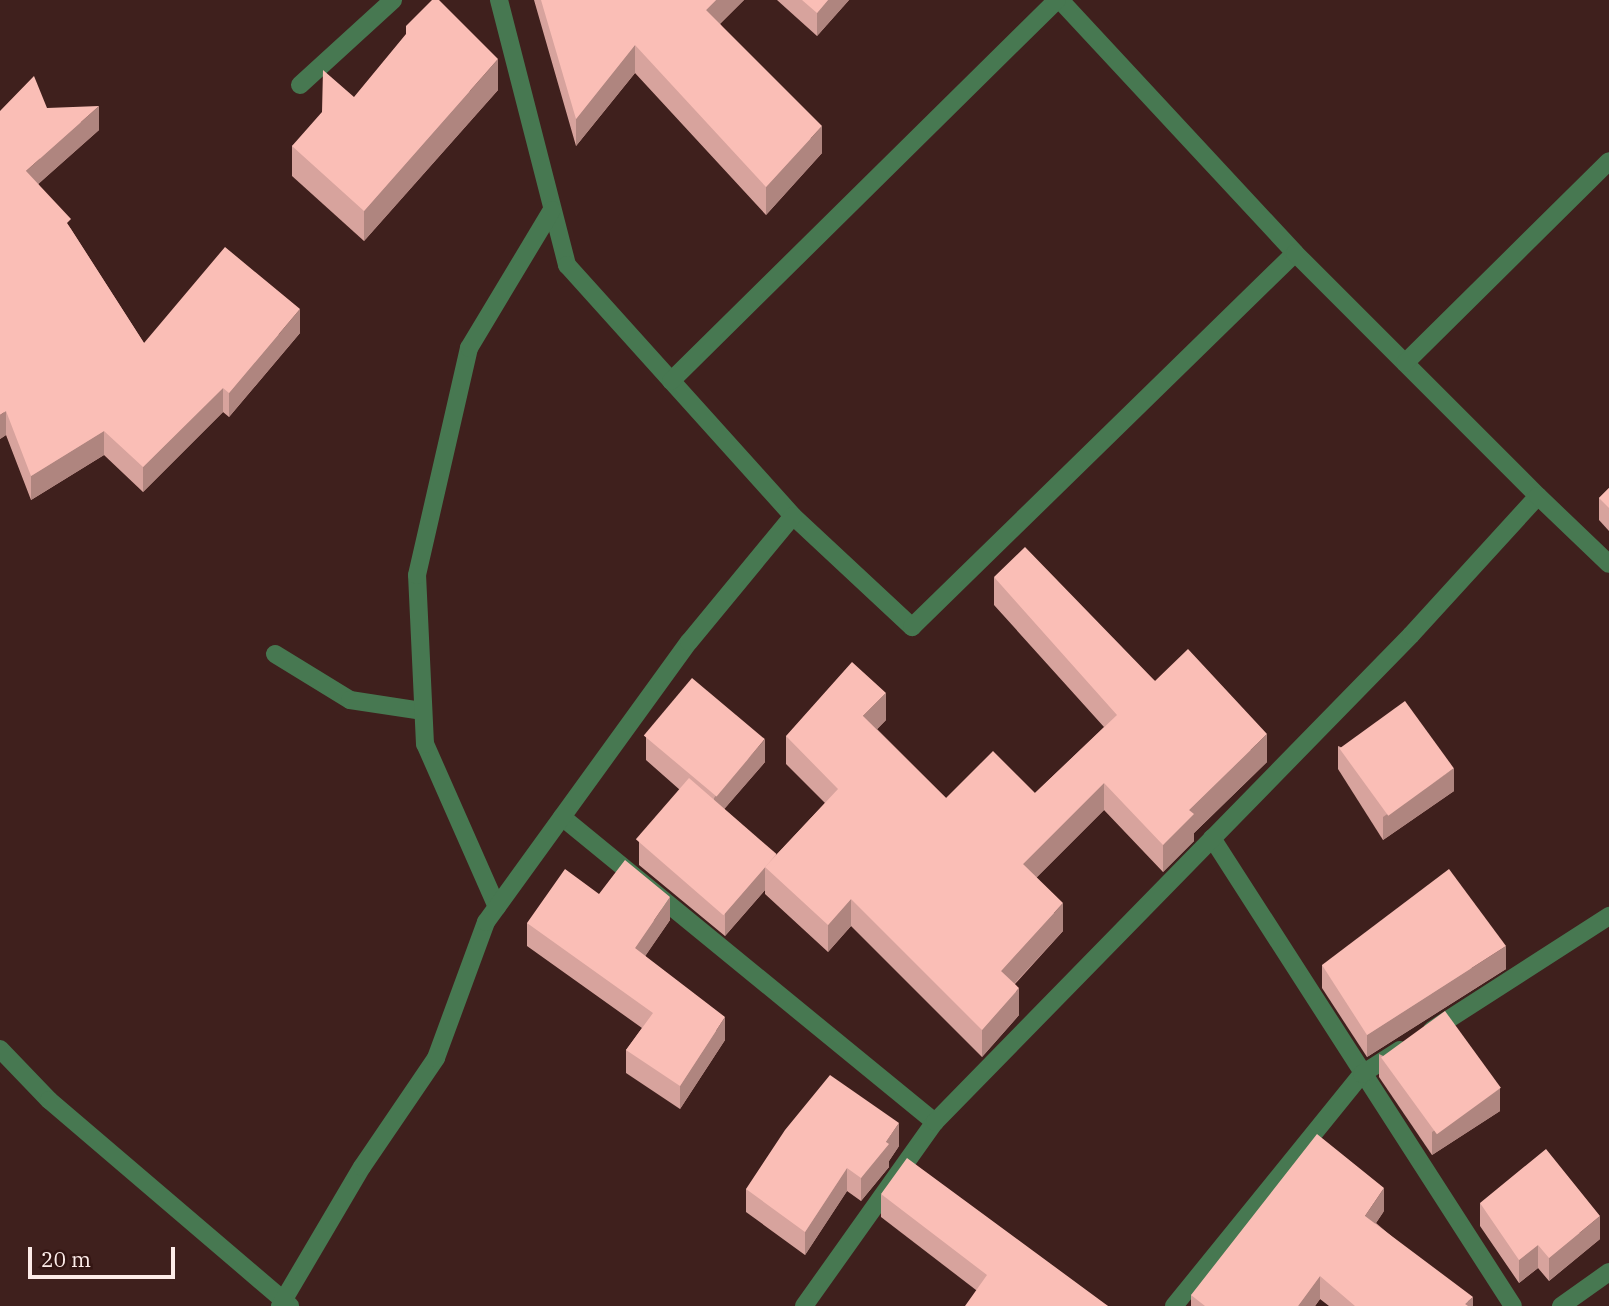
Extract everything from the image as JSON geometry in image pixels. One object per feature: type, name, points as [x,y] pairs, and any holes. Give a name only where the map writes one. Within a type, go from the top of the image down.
[{"type":"street","points":[[300,85],[393,0]]},
{"type":"street","points":[[499,0],[567,265],[793,516],[912,627],[1295,253]]},
{"type":"street","points":[[671,381],[1059,0],[1295,253],[1609,564]]},
{"type":"street","points":[[1405,363],[1609,161]]},
{"type":"street","points":[[497,907],[425,744],[417,575],[469,348],[552,210]]},
{"type":"street","points":[[804,1306],[935,1122],[1411,635],[1538,496]]},
{"type":"street","points":[[0,1049],[49,1100],[285,1305],[362,1167],[436,1058],[486,922],[689,642],[793,516]]},
{"type":"street","points":[[275,654],[350,700],[423,711]]},
{"type":"street","points":[[562,817],[935,1122]]},
{"type":"street","points":[[1212,838],[1513,1306]]},
{"type":"street","points":[[1174,1306],[1363,1074],[1609,916]]},
{"type":"street","points":[[1561,1306],[1609,1272]]},
{"type":"building","points":[[432,0],[439,0],[498,59],[364,211],[292,146],[322,112],[323,70],[354,97],[406,34],[406,26]]},
{"type":"building","points":[[541,0],[716,0],[706,10],[822,126],[766,187],[635,45],[576,119]]},
{"type":"building","points":[[802,0],[828,0],[817,13]]},
{"type":"building","points":[[34,76],[47,108],[99,106],[26,171],[71,219],[67,223],[144,343],[225,247],[300,309],[229,393],[223,388],[143,467],[104,431],[31,476],[6,411],[0,415],[0,111]]},
{"type":"building","points":[[1609,488],[1609,508],[1599,498]]},
{"type":"building","points":[[1025,547],[1155,681],[1188,649],[1267,734],[1189,810],[1194,814],[1163,845],[1104,783],[1023,864],[1063,903],[1001,971],[1019,988],[982,1030],[851,899],[828,925],[765,867],[838,789],[786,736],[852,662],[886,693],[863,716],[946,798],[993,751],[1035,793],[1117,715],[994,577]]},
{"type":"building","points":[[692,678],[765,739],[717,797],[644,735]]},
{"type":"building","points":[[1405,701],[1454,768],[1388,816],[1339,749]]},
{"type":"building","points":[[689,778],[777,854],[723,915],[636,839]]},
{"type":"building","points":[[625,860],[670,897],[635,948],[725,1017],[680,1086],[626,1050],[653,1013],[527,923],[565,869],[599,894]]},
{"type":"building","points":[[1449,869],[1506,946],[1367,1035],[1322,965]]},
{"type":"building","points":[[1445,1011],[1501,1088],[1437,1134],[1381,1057]]},
{"type":"building","points":[[830,1075],[899,1123],[886,1142],[889,1144],[861,1178],[847,1168],[805,1232],[746,1189],[785,1130]]},
{"type":"building","points":[[1317,1134],[1384,1188],[1365,1216],[1473,1297],[1465,1304],[1468,1306],[1355,1306],[1320,1276],[1298,1306],[1205,1306],[1191,1295]]},
{"type":"building","points":[[1546,1149],[1600,1216],[1549,1258],[1538,1245],[1519,1260],[1480,1203]]},
{"type":"building","points":[[907,1158],[1108,1306],[965,1306],[987,1275],[881,1194]]}]
